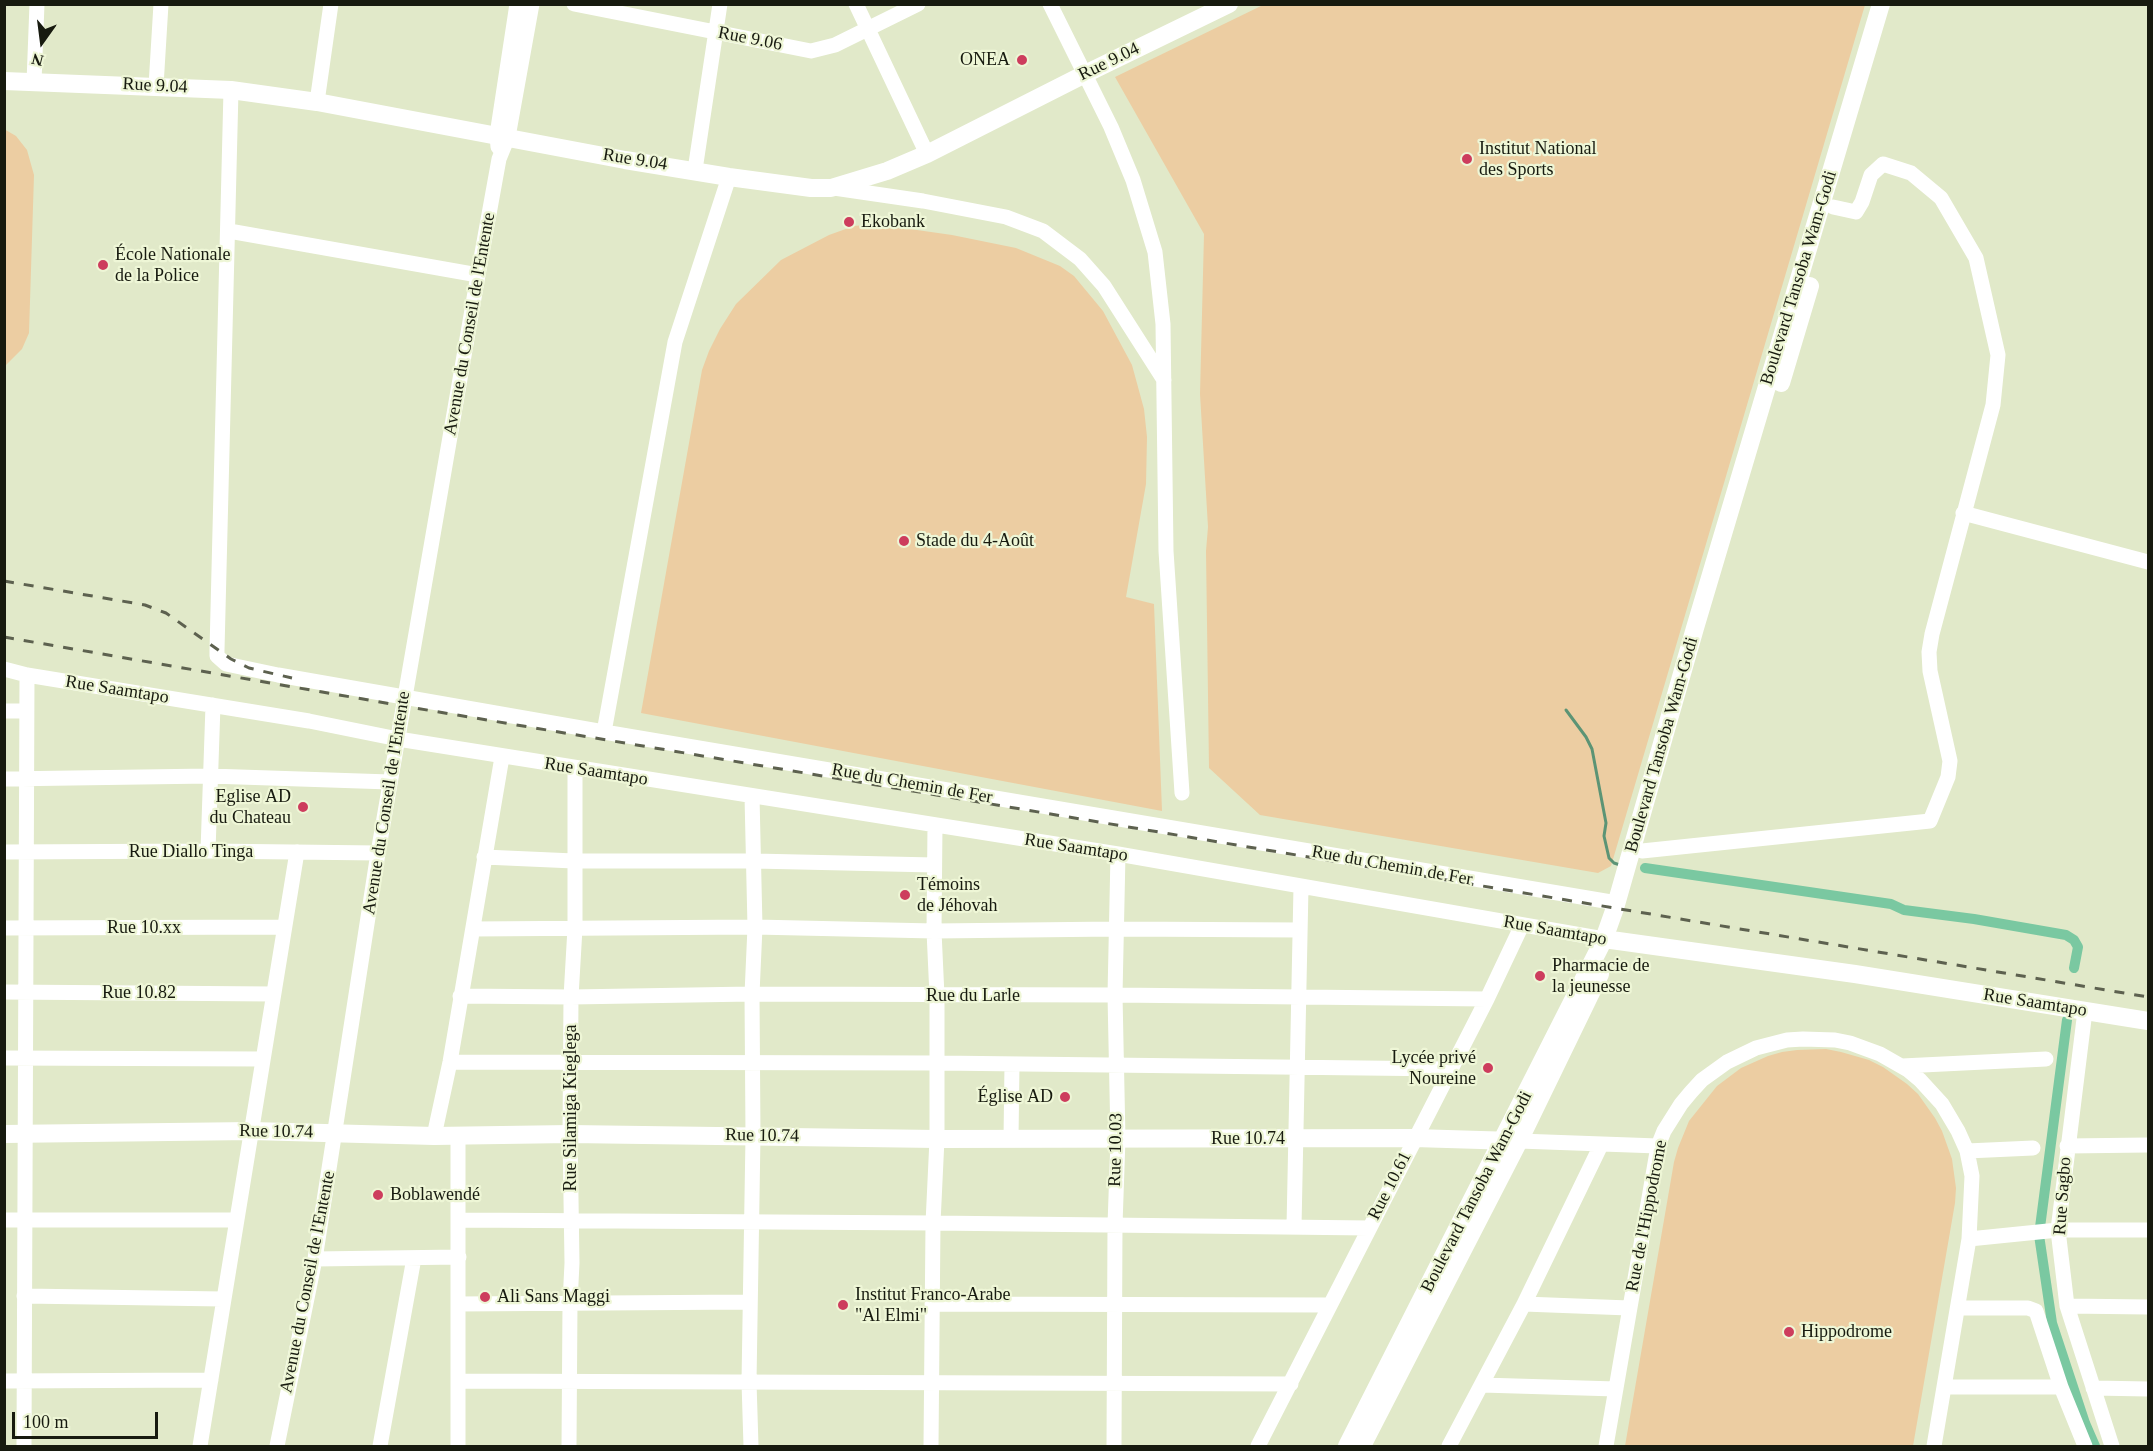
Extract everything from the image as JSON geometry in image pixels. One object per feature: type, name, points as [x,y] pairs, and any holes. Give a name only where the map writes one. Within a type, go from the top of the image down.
[{"type":"main road","name":"Rue 9.04","points":[[4,81],[231,90],[316,102],[625,160],[729,177],[811,188],[831,188],[879,174],[927,154],[1229,4]]},
{"type":"main road","name":"Boulevard Tansoba Wam-Godi","points":[[1610,940],[1617,903],[1702,606],[1881,4]]},
{"type":"main road","name":"Boulevard Tansoba Wam-Godi","points":[[1362,1446],[1511,1140],[1627,910],[1642,851],[1892,4]]},
{"type":"main road","name":"Rue Saamtapo","points":[[1610,940],[1821,969],[2148,1021]]},
{"type":"main road","name":"Rue 10.74","points":[[4,1134],[252,1131],[434,1136],[570,1134],[938,1139],[1414,1138],[1511,1140]]},
{"type":"main road","name":"Boulevard Tansoba Wam-Godi","points":[[1347,1446],[1511,1140]]},
{"type":"street","points":[[34,82],[36,4]]},
{"type":"street","points":[[156,86],[161,4]]},
{"type":"street","points":[[316,102],[331,4]]},
{"type":"street","name":"Avenue du Conseil de l'Entente","points":[[503,136],[517,4]]},
{"type":"street","name":"Avenue du Conseil de l'Entente","points":[[277,1446],[315,1259],[378,853],[478,275],[503,136],[532,4]]},
{"type":"street","name":"Rue 9.06","points":[[574,4],[811,51],[835,45],[918,4]]},
{"type":"street","points":[[695,170],[720,4]]},
{"type":"street","points":[[856,4],[927,154]]},
{"type":"street","points":[[1050,4],[1111,127],[1133,180],[1155,252],[1163,324],[1166,551],[1182,793]]},
{"type":"street","points":[[231,90],[229,231],[478,275]]},
{"type":"street","points":[[1642,851],[1930,821],[1948,777],[1950,760],[1930,671],[1929,652],[1963,513],[1993,405],[1998,355],[1976,258],[1941,198],[1911,172],[1883,164],[1871,175],[1862,202],[1856,212],[1833,207]]},
{"type":"street","points":[[604,732],[675,342],[729,177]]},
{"type":"street","points":[[831,188],[923,201],[1006,217],[1043,231],[1080,259],[1104,286],[1164,380]]},
{"type":"street","name":"Rue du Chemin de Fer","points":[[229,231],[217,651],[220,660],[233,666],[604,732],[1617,903]]},
{"type":"street","points":[[1963,513],[2148,562]]},
{"type":"street","name":"Rue Saamtapo","points":[[4,669],[27,675],[309,721],[502,757],[1118,854],[1610,940]]},
{"type":"street","points":[[24,1446],[27,675]]},
{"type":"street","points":[[208,851],[213,705]]},
{"type":"street","points":[[4,711],[26,711]]},
{"type":"street","points":[[434,1136],[450,1062],[502,757]]},
{"type":"street","name":"Rue Silamiga Kieglega","points":[[569,1446],[574,769]]},
{"type":"street","points":[[4,779],[210,776],[390,782]]},
{"type":"street","points":[[751,1446],[749,1382],[753,1136],[752,994],[755,927],[752,796]]},
{"type":"street","points":[[932,1446],[933,1222],[938,1139],[934,931],[935,825]]},
{"type":"street","name":"Rue Diallo Tinga","points":[[4,852],[378,853]]},
{"type":"street","points":[[200,1446],[297,852]]},
{"type":"street","name":"Rue 10.03","points":[[1114,1446],[1115,1225],[1118,1139],[1115,995],[1118,854]]},
{"type":"street","points":[[484,858],[934,865]]},
{"type":"street","points":[[1294,1227],[1301,887]]},
{"type":"street","name":"Rue 10.61","points":[[1258,1446],[1449,1069],[1487,999],[1522,925]]},
{"type":"street","name":"Rue 10.xx","points":[[4,928],[283,927]]},
{"type":"street","points":[[473,928],[755,927],[934,931],[1300,930]]},
{"type":"street","name":"Rue 10.82","points":[[4,992],[273,994]]},
{"type":"street","name":"Rue du Larle","points":[[460,996],[1115,995],[1487,999]]},
{"type":"street","name":"Rue Sagbo","points":[[2085,1011],[2058,1230],[2067,1306],[2112,1446]]},
{"type":"street","name":"Rue de l'Hippodrome","points":[[1606,1446],[1658,1146],[1672,1117],[1690,1092],[1714,1070],[1734,1058],[1756,1048],[1787,1040],[1803,1039],[1835,1040],[1866,1048],[1902,1066],[1920,1080],[1942,1104],[1967,1152],[1972,1176],[1969,1239],[1934,1446]]},
{"type":"street","points":[[4,1058],[263,1059]]},
{"type":"street","points":[[1902,1066],[2046,1059]]},
{"type":"street","points":[[450,1062],[938,1063],[1449,1069]]},
{"type":"street","points":[[1011,1139],[1012,1064]]},
{"type":"street","points":[[458,1136],[458,1446]]},
{"type":"street","points":[[1511,1140],[1658,1146]]},
{"type":"street","points":[[1449,1446],[1524,1304],[1602,1145]]},
{"type":"street","points":[[2067,1146],[2148,1145]]},
{"type":"street","points":[[1967,1152],[2033,1148]]},
{"type":"street","points":[[4,1220],[236,1220]]},
{"type":"street","points":[[459,1220],[933,1222],[1369,1228]]},
{"type":"street","points":[[1969,1239],[2058,1230],[2148,1230]]},
{"type":"street","points":[[315,1259],[459,1257]]},
{"type":"street","points":[[380,1446],[414,1258]]},
{"type":"street","points":[[24,1296],[223,1299]]},
{"type":"street","points":[[458,1304],[750,1302]]},
{"type":"street","points":[[932,1304],[1330,1305]]},
{"type":"street","points":[[1524,1304],[1629,1308]]},
{"type":"street","points":[[2067,1306],[2148,1307]]},
{"type":"street","points":[[1958,1308],[2028,1308],[2036,1311],[2061,1387],[2085,1446]]},
{"type":"street","points":[[4,1380],[211,1380]]},
{"type":"street","points":[[458,1381],[1291,1384]]},
{"type":"street","points":[[1482,1385],[1616,1389]]},
{"type":"street","points":[[1944,1387],[2061,1387]]},
{"type":"street","points":[[2093,1388],[2148,1389]]},
{"type":"shaded area","points":[[1263,5],[1865,5],[1611,866],[1598,873],[1260,815],[1209,768],[1206,551],[1208,527],[1200,394],[1204,234],[1115,77]]},
{"type":"shaded area","points":[[4,129],[16,136],[27,150],[34,175],[29,333],[22,349],[5,366]]},
{"type":"shaded area","name":"Stade du 4-Août","points":[[875,224],[952,235],[1016,248],[1060,266],[1074,276],[1103,311],[1132,365],[1144,409],[1147,437],[1146,484],[1126,597],[1154,604],[1162,811],[641,713],[702,370],[709,351],[736,304],[781,260],[829,235],[854,226]]},
{"type":"shaded area","name":"Hippodrome","points":[[1826,1049],[1869,1060],[1907,1084],[1918,1094],[1935,1118],[1952,1159],[1956,1188],[1955,1203],[1913,1446],[1625,1446],[1674,1162],[1689,1121],[1717,1086],[1741,1068],[1782,1052]]},
{"type":"waterway","points":[[1566,710],[1592,749],[1606,823],[1604,836],[1609,858],[1620,865]]},
{"type":"waterway","points":[[1645,868],[1891,904],[1904,910],[2066,935],[2074,940],[2078,947],[2074,968]]},
{"type":"waterway","points":[[2067,1020],[2039,1235],[2052,1323],[2085,1423],[2095,1446]]},
{"type":"railway","points":[[4,581],[145,605],[166,613],[231,659],[249,668],[292,678]]},
{"type":"railway","points":[[4,637],[403,706],[2148,997]]},
{"type":"place","name":"ONEA","points":[[1022,60]]},
{"type":"place","name":"Institut National des Sports","points":[[1467,159]]},
{"type":"place","name":"Ekobank","points":[[849,222]]},
{"type":"place","name":"École Nationale de la Police","points":[[103,265]]},
{"type":"place","name":"Stade du 4-Août","points":[[904,541]]},
{"type":"place","name":"Eglise AD du Chateau","points":[[303,807]]},
{"type":"place","name":"Témoins de Jéhovah","points":[[905,895]]},
{"type":"place","name":"Pharmacie de la jeunesse","points":[[1540,976]]},
{"type":"place","name":"Lycée privé Noureine","points":[[1488,1068]]},
{"type":"place","name":"Église AD","points":[[1065,1097]]},
{"type":"place","name":"Boblawendé","points":[[378,1195]]},
{"type":"place","name":"Ali Sans Maggi","points":[[485,1297]]},
{"type":"place","name":"Institut Franco-Arabe \"Al Elmi\"","points":[[843,1305]]},
{"type":"place","name":"Hippodrome","points":[[1789,1332]]}]
